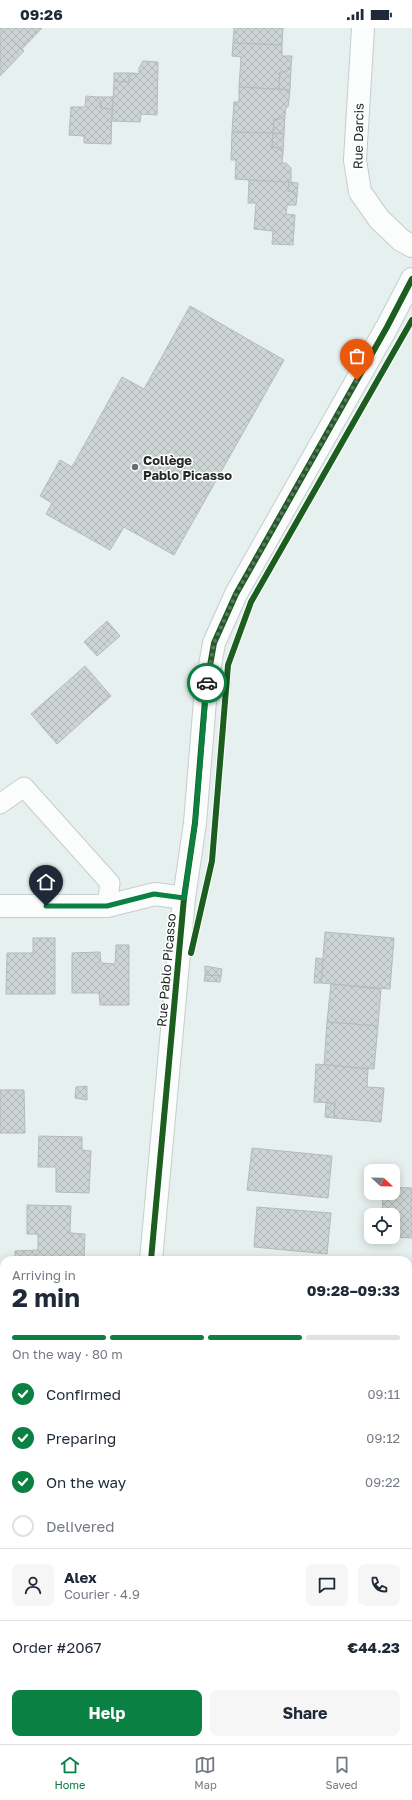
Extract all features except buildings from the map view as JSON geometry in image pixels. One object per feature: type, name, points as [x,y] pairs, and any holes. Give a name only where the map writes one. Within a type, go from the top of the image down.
[{"type":"street","name":"Rue Darcis","points":[[363,28],[355,160],[360,192],[379,219],[401,240],[412,246]]},
{"type":"street","name":"Rue Pablo Picasso","points":[[151,1256],[184,898],[195,823],[206,688],[214,643],[236,594],[387,327],[412,279]]},
{"type":"street","points":[[0,906],[107,906],[154,894],[184,898]]},
{"type":"lane","points":[[0,804],[24,788],[110,883],[107,906]]},
{"type":"cycle path","points":[[151,1256],[184,898],[195,823],[206,688],[214,643],[236,594],[387,327],[412,279]]},
{"type":"cycle path","points":[[191,953],[212,861],[228,665],[251,602],[412,320]]},
{"type":"way so far","points":[[207,683],[214,643],[236,594],[357,380]]},
{"type":"place","name":"Collège Pablo Picasso","points":[[135,467]]},
{"type":"route","points":[[46,906],[107,906],[154,894],[184,898],[195,823],[207,683]]}]
